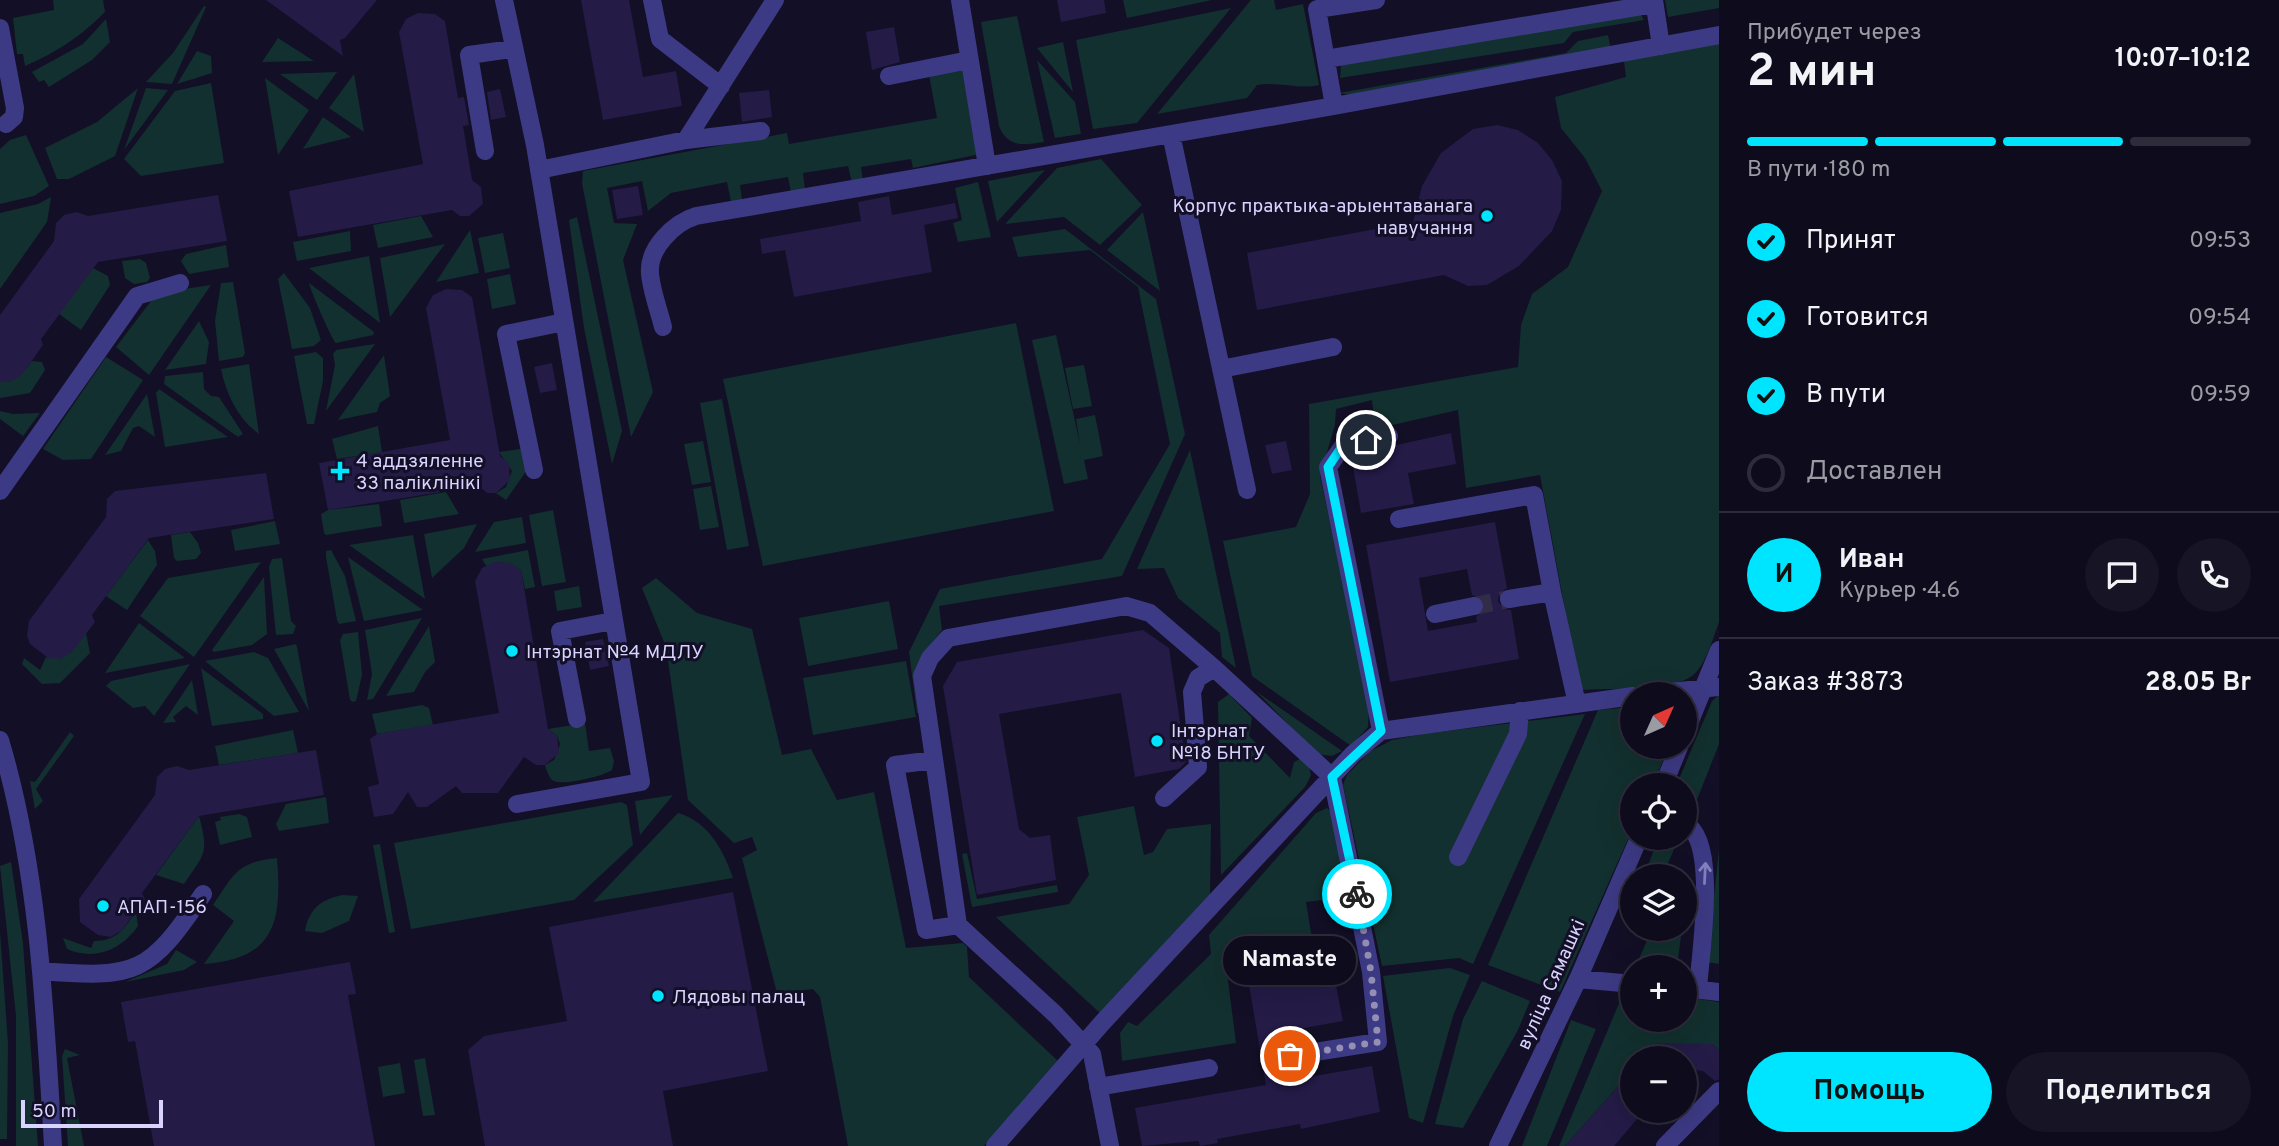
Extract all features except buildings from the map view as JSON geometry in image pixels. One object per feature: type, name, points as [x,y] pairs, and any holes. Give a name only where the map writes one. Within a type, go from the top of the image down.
[{"type":"street","points":[[504,0],[539,170],[612,621],[641,782],[517,804]]},
{"type":"street","points":[[652,0],[660,39],[721,86]]},
{"type":"street","points":[[686,140],[775,0]]},
{"type":"street","points":[[960,0],[987,166]]},
{"type":"street","points":[[1334,106],[1317,9],[1376,0]]},
{"type":"street","points":[[1326,59],[1654,2],[1661,46]]},
{"type":"street","points":[[0,28],[15,107],[13,117],[6,124]]},
{"type":"street","points":[[663,327],[650,272],[654,254],[662,241],[688,219],[1334,106],[1719,35]]},
{"type":"street","points":[[485,151],[469,55],[512,49]]},
{"type":"street","points":[[889,76],[969,60]]},
{"type":"street","points":[[539,170],[686,140],[761,131]]},
{"type":"street","points":[[1171,134],[1247,490]]},
{"type":"street","points":[[0,491],[137,296],[180,283]]},
{"type":"street","points":[[534,470],[506,334],[565,322]]},
{"type":"street","points":[[1221,369],[1333,347]]},
{"type":"street","points":[[1381,731],[1328,467],[1343,445],[1389,436]]},
{"type":"street","points":[[1399,519],[1534,495],[1577,704]]},
{"type":"street","points":[[1509,599],[1552,592]]},
{"type":"street","points":[[1111,1146],[1092,1054],[1056,1015],[958,925],[922,676],[930,659],[948,638],[1126,606],[1150,613],[1332,777],[1371,972],[1378,1042],[1290,1056]]},
{"type":"street","points":[[1435,614],[1474,606]]},
{"type":"street","points":[[577,719],[560,631],[612,621]]},
{"type":"street","points":[[1698,711],[1712,687],[1719,650]]},
{"type":"street","points":[[1164,798],[1198,767],[1192,692],[1198,678],[1214,668]]},
{"type":"street","points":[[995,1146],[1084,1045],[1332,777],[1381,731],[1620,698]]},
{"type":"street","points":[[1458,857],[1518,734],[1520,711]]},
{"type":"street","points":[[0,740],[26,855],[41,971],[53,1146]]},
{"type":"street","points":[[934,760],[895,765],[926,930],[958,925]]},
{"type":"street","points":[[1695,955],[1706,861],[1697,834]]},
{"type":"street","name":"вуліца Сямашкі","points":[[1498,1146],[1578,979],[1634,850]]},
{"type":"street","points":[[41,971],[108,975],[136,967],[156,956],[174,937],[203,894]]},
{"type":"street","points":[[1578,979],[1620,983]]},
{"type":"street","points":[[1697,990],[1719,992]]},
{"type":"street","points":[[1098,1087],[1209,1068]]},
{"type":"street","points":[[1665,1146],[1719,1091]]},
{"type":"green space","points":[[53,0],[103,0],[105,12],[68,43],[25,66],[23,54],[17,54],[13,18],[54,10]]},
{"type":"green space","points":[[1123,0],[1212,0],[1127,18]]},
{"type":"green space","points":[[1251,0],[1274,0],[1276,10],[1303,4],[1319,85],[1257,85],[1247,98],[1157,114]]},
{"type":"green space","points":[[1665,0],[1719,0],[1719,8],[1668,17]]},
{"type":"green space","points":[[204,6],[206,7],[172,84],[146,82],[173,53]]},
{"type":"green space","points":[[1231,8],[1137,123],[1093,129],[1076,40]]},
{"type":"green space","points":[[1640,13],[1644,20],[1573,32],[1564,43],[1340,78],[1341,64]]},
{"type":"green space","points":[[1017,16],[1044,142],[1012,142],[999,126],[981,22]]},
{"type":"green space","points":[[106,19],[110,42],[92,60],[49,87],[44,80],[39,82],[32,72],[83,44]]},
{"type":"green space","points":[[1608,35],[1611,49],[1350,95],[1339,93],[1566,53],[1578,41]]},
{"type":"green space","points":[[278,38],[314,61],[262,62]]},
{"type":"green space","points":[[1063,42],[1073,92],[1037,48]]},
{"type":"green space","points":[[1719,42],[1719,622],[1712,643],[1697,671],[1683,681],[1620,682],[1620,689],[1580,690],[1540,475],[1466,488],[1458,410],[1375,429],[1372,400],[1336,409],[1335,425],[1320,476],[1369,704],[1368,727],[1351,746],[1252,676],[1223,541],[1296,527],[1310,494],[1309,404],[1518,367],[1521,325],[1532,294],[1568,267],[1602,191],[1585,158],[1561,128],[1555,97],[1626,77],[1624,61]]},
{"type":"green space","points":[[197,51],[211,56],[212,73],[177,84]]},
{"type":"green space","points":[[1037,60],[1075,102],[1081,134],[1055,138]]},
{"type":"green space","points":[[964,68],[980,154],[913,168],[911,159],[861,167],[863,181],[852,183],[848,166],[803,173],[805,190],[791,193],[788,177],[740,185],[742,200],[731,202],[727,182],[671,193],[648,211],[642,181],[607,188],[614,223],[637,224],[623,260],[653,392],[631,437],[582,183],[583,171],[787,133],[789,144],[937,118],[929,75]]},
{"type":"green space","points":[[337,72],[317,100],[280,74]]},
{"type":"green space","points":[[354,74],[364,132],[329,108]]},
{"type":"green space","points":[[265,78],[309,110],[278,155]]},
{"type":"green space","points":[[211,83],[224,163],[141,176],[124,159],[175,91]]},
{"type":"green space","points":[[138,88],[115,156],[69,179],[57,179],[45,148],[97,122]]},
{"type":"green space","points":[[146,88],[168,90],[124,150]]},
{"type":"green space","points":[[323,117],[351,137],[303,149]]},
{"type":"green space","points":[[26,135],[49,186],[34,196],[0,204],[0,149],[10,140]]},
{"type":"green space","points":[[1101,159],[1142,205],[1100,245],[1064,217],[1005,224],[1057,168]]},
{"type":"green space","points":[[1045,170],[997,222],[988,181]]},
{"type":"green space","points":[[978,182],[991,237],[958,242],[953,223],[962,220],[955,188]]},
{"type":"green space","points":[[51,197],[47,222],[0,289],[0,213],[38,204]]},
{"type":"green space","points":[[1143,212],[1160,291],[1107,250]]},
{"type":"green space","points":[[421,216],[433,237],[378,248],[373,225]]},
{"type":"green space","points":[[577,217],[622,431],[612,464],[584,328],[569,220]]},
{"type":"green space","points":[[1065,229],[1156,299],[1185,434],[1122,576],[939,606],[942,630],[923,654],[921,714],[917,713],[909,652],[940,589],[1102,559],[1170,444],[1138,287],[1090,250],[1018,257],[1012,237]]},
{"type":"green space","points":[[470,230],[479,273],[436,282]]},
{"type":"green space","points":[[350,231],[351,251],[297,261],[293,242]]},
{"type":"green space","points":[[503,233],[510,268],[485,273],[478,238]]},
{"type":"green space","points":[[445,244],[390,317],[380,258]]},
{"type":"green space","points":[[226,245],[229,267],[189,274],[181,261],[186,254]]},
{"type":"green space","points":[[369,256],[380,323],[309,268]]},
{"type":"green space","points":[[140,259],[146,263],[150,278],[147,282],[134,284],[125,278],[122,261]]},
{"type":"green space","points":[[93,268],[108,276],[110,285],[81,330],[59,314]]},
{"type":"green space","points":[[284,273],[310,308],[321,340],[314,346],[292,349],[278,279]]},
{"type":"green space","points":[[510,274],[516,304],[492,309],[487,279]]},
{"type":"green space","points":[[233,282],[245,353],[243,357],[219,361],[215,321],[221,283]]},
{"type":"green space","points":[[309,283],[374,332],[373,335],[336,343]]},
{"type":"green space","points":[[211,285],[149,375],[116,347],[157,293]]},
{"type":"green space","points":[[199,321],[209,342],[206,364],[165,370]]},
{"type":"green space","points":[[1016,323],[1054,511],[763,566],[723,379]]},
{"type":"green space","points":[[1056,335],[1080,444],[1076,419],[1095,415],[1103,456],[1084,460],[1088,479],[1064,484],[1032,340]]},
{"type":"green space","points":[[375,344],[326,411],[335,365],[333,354],[336,350]]},
{"type":"green space","points":[[316,352],[323,358],[323,381],[314,424],[307,424],[294,356]]},
{"type":"green space","points":[[384,355],[390,396],[380,403],[377,412],[338,420]]},
{"type":"green space","points":[[106,357],[143,380],[91,459],[63,460],[43,449]]},
{"type":"green space","points":[[32,361],[42,362],[45,370],[30,393],[0,398],[0,382],[15,379]]},
{"type":"green space","points":[[249,364],[259,434],[245,421],[234,405],[221,369]]},
{"type":"green space","points":[[1084,365],[1092,406],[1073,409],[1065,368]]},
{"type":"green space","points":[[203,372],[204,389],[211,396],[219,397],[243,434],[238,437],[164,384],[165,376]]},
{"type":"green space","points":[[159,389],[228,437],[165,447],[156,393]]},
{"type":"green space","points":[[147,394],[155,437],[139,426],[133,428],[121,451],[105,455]]},
{"type":"green space","points":[[722,399],[749,546],[727,550],[700,403]]},
{"type":"green space","points":[[0,411],[13,414],[40,413],[23,436],[0,419]]},
{"type":"green space","points":[[378,426],[382,452],[337,459],[332,439]]},
{"type":"green space","points":[[703,441],[711,482],[692,485],[684,444]]},
{"type":"green space","points":[[527,448],[529,467],[506,500],[496,493],[506,487],[512,471],[499,452]]},
{"type":"green space","points":[[1190,450],[1236,668],[1222,657],[1220,633],[1178,598],[1164,568],[1137,569]]},
{"type":"green space","points":[[711,486],[719,527],[700,530],[693,489]]},
{"type":"green space","points":[[446,492],[459,514],[404,523],[400,500]]},
{"type":"green space","points":[[379,504],[382,526],[326,535],[324,533],[321,514],[328,510]]},
{"type":"green space","points":[[553,510],[566,582],[542,586],[529,515]]},
{"type":"green space","points":[[522,517],[526,543],[475,552],[494,522]]},
{"type":"green space","points":[[275,521],[280,544],[235,551],[231,530]]},
{"type":"green space","points":[[477,524],[464,548],[432,578],[424,534]]},
{"type":"green space","points":[[190,532],[201,553],[196,559],[177,561],[174,558],[171,535]]},
{"type":"green space","points":[[413,535],[425,599],[349,545]]},
{"type":"green space","points":[[148,540],[155,551],[157,565],[127,610],[106,596]]},
{"type":"green space","points":[[331,550],[345,576],[356,621],[339,624],[337,620],[326,557],[326,551]]},
{"type":"green space","points":[[528,550],[535,587],[525,589],[521,570],[504,563],[487,567],[482,559]]},
{"type":"green space","points":[[348,557],[423,610],[364,621]]},
{"type":"green space","points":[[282,558],[291,621],[296,626],[293,634],[276,635],[269,567],[272,559]]},
{"type":"green space","points":[[261,562],[194,657],[140,616],[168,578]]},
{"type":"green space","points":[[264,577],[267,634],[252,645],[214,652],[212,650]]},
{"type":"green space","points":[[656,578],[697,613],[752,629],[782,755],[811,749],[837,800],[874,792],[906,948],[963,943],[967,947],[969,977],[1059,1062],[984,1146],[848,1146],[820,997],[813,989],[777,993],[742,858],[757,850],[752,837],[734,843],[688,800],[666,647],[642,588]]},
{"type":"green space","points":[[579,586],[582,607],[557,611],[554,591]]},
{"type":"green space","points":[[889,601],[898,649],[808,666],[799,618]]},
{"type":"green space","points":[[422,618],[373,699],[367,700],[372,674],[365,630]]},
{"type":"green space","points":[[139,623],[185,658],[105,673]]},
{"type":"green space","points":[[429,626],[435,662],[425,672],[414,692],[386,696]]},
{"type":"green space","points":[[358,632],[362,675],[356,701],[353,702],[350,700],[340,640],[343,634]]},
{"type":"green space","points":[[86,633],[90,653],[60,683],[42,684],[22,664],[24,658],[40,670],[46,657],[65,656]]},
{"type":"green space","points":[[296,644],[297,647],[309,711],[274,649]]},
{"type":"green space","points":[[254,652],[268,658],[299,712],[274,716],[205,661]]},
{"type":"green space","points":[[906,661],[916,717],[813,735],[803,678]]},
{"type":"green space","points":[[190,664],[154,716],[145,706],[133,708],[106,686],[111,681]]},
{"type":"green space","points":[[201,668],[263,714],[263,719],[212,726]]},
{"type":"green space","points":[[192,680],[198,715],[186,706],[173,717],[176,722],[163,723]]},
{"type":"green space","points":[[1257,692],[1342,751],[1332,756],[1317,754]]},
{"type":"green space","points":[[1229,694],[1252,718],[1249,736],[1290,778],[1294,762],[1302,758],[1308,763],[1311,775],[1305,787],[1221,875],[1218,702]]},
{"type":"green space","points":[[1719,695],[1719,744],[1697,800],[1697,773],[1682,773],[1687,760],[1698,760],[1698,734],[1712,701]]},
{"type":"green space","points":[[422,705],[429,708],[433,725],[377,734],[372,714]]},
{"type":"green space","points":[[1620,708],[1620,760],[1663,760],[1658,773],[1620,773],[1620,850],[1623,850],[1560,992],[1488,965],[1598,710]]},
{"type":"green space","points":[[1585,714],[1473,964],[1459,958],[1382,966],[1343,785],[1347,775],[1369,752],[1392,740]]},
{"type":"green space","points":[[585,723],[589,751],[610,748],[614,761],[612,770],[592,778],[564,782],[552,780],[545,765],[554,760],[560,744],[557,736],[548,729]]},
{"type":"green space","points":[[293,730],[298,753],[219,765],[215,746]]},
{"type":"green space","points":[[70,732],[74,736],[36,789],[43,801],[35,809],[30,781],[35,782]]},
{"type":"green space","points":[[673,795],[640,835],[635,801]]},
{"type":"green space","points":[[326,797],[329,823],[279,831],[276,824],[286,804]]},
{"type":"green space","points":[[621,802],[627,805],[633,845],[574,900],[411,929],[394,843]]},
{"type":"green space","points":[[1134,806],[1144,855],[1153,852],[1167,829],[1211,824],[1210,896],[1102,1015],[996,917],[1069,904],[1089,875],[1077,817]]},
{"type":"green space","points":[[1327,808],[1333,814],[1349,879],[1339,898],[1306,902],[1314,951],[1338,947],[1357,952],[1358,959],[1350,963],[1323,963],[1236,979],[1233,963],[1226,965],[1236,1043],[1122,1061],[1120,1033],[1128,1022],[1137,1026],[1211,954],[1209,935],[1316,813]]},
{"type":"green space","points":[[678,813],[698,823],[713,838],[733,878],[593,902]]},
{"type":"green space","points":[[239,814],[247,817],[252,837],[220,845],[215,822],[221,820],[220,817]]},
{"type":"green space","points":[[199,816],[204,838],[203,853],[184,884],[156,875]]},
{"type":"green space","points":[[380,844],[395,932],[389,933],[373,845]]},
{"type":"green space","points":[[1719,849],[1719,964],[1707,962]]},
{"type":"green space","points":[[1654,850],[1674,850],[1668,864],[1649,864]]},
{"type":"green space","points":[[967,853],[977,899],[1057,885],[1058,892],[972,907],[962,854]]},
{"type":"green space","points":[[277,858],[278,900],[269,933],[260,945],[246,954],[228,961],[204,964],[234,921],[213,905],[226,885],[245,866]]},
{"type":"green space","points":[[11,862],[23,943],[38,1146],[16,1146],[16,1016],[0,866]]},
{"type":"green space","points":[[343,895],[358,896],[349,921],[322,933],[305,931],[317,906],[328,899]]},
{"type":"green space","points":[[136,912],[138,926],[115,947],[88,954],[67,949],[63,938],[91,948],[94,941],[108,939],[119,933]]},
{"type":"green space","points":[[0,932],[8,1043],[7,1139],[0,1139]]},
{"type":"green space","points":[[1647,941],[1680,941],[1679,955],[1641,955]]},
{"type":"green space","points":[[176,950],[197,962],[184,970],[125,982],[167,964]]},
{"type":"green space","points":[[1450,968],[1470,975],[1453,1016],[1423,1123],[1409,1118],[1383,976]]},
{"type":"green space","points":[[1482,981],[1530,1001],[1518,1030],[1463,1128],[1435,1124],[1463,1019]]},
{"type":"green space","points":[[1697,999],[1719,1002],[1719,1050],[1712,1044],[1697,1047],[1620,1046],[1620,1085],[1565,1146],[1559,1146],[1620,1001],[1620,1032],[1697,1032]]},
{"type":"green space","points":[[1571,1020],[1596,1029],[1547,1146],[1522,1146]]},
{"type":"green space","points":[[65,1049],[80,1055],[67,1058],[84,1146],[68,1146],[62,1056]]},
{"type":"green space","points":[[425,1058],[435,1115],[423,1116],[414,1060]]},
{"type":"green space","points":[[400,1063],[405,1093],[383,1097],[378,1067]]},
{"type":"tunnel","points":[[1474,606],[1509,599]]},
{"type":"way so far","points":[[1290,1056],[1378,1042],[1371,972],[1357,894]]},
{"type":"place","name":"Корпус практыка-арыентаванага навучання","points":[[1487,216]]},
{"type":"place","name":"4 аддзяленне 33 паліклінікі","points":[[340,471]]},
{"type":"place","name":"Інтэрнат №4 МДЛУ","points":[[512,651]]},
{"type":"place","name":"Інтэрнат №18 БНТУ","points":[[1157,741]]},
{"type":"place","name":"АПАП-156","points":[[103,906]]},
{"type":"place","name":"Лядовы палац","points":[[658,996]]},
{"type":"place","name":"Namaste","points":[[1290,1056]]},
{"type":"route","points":[[1357,894],[1332,777],[1353,754],[1381,731],[1328,467],[1343,445],[1366,440]]}]
